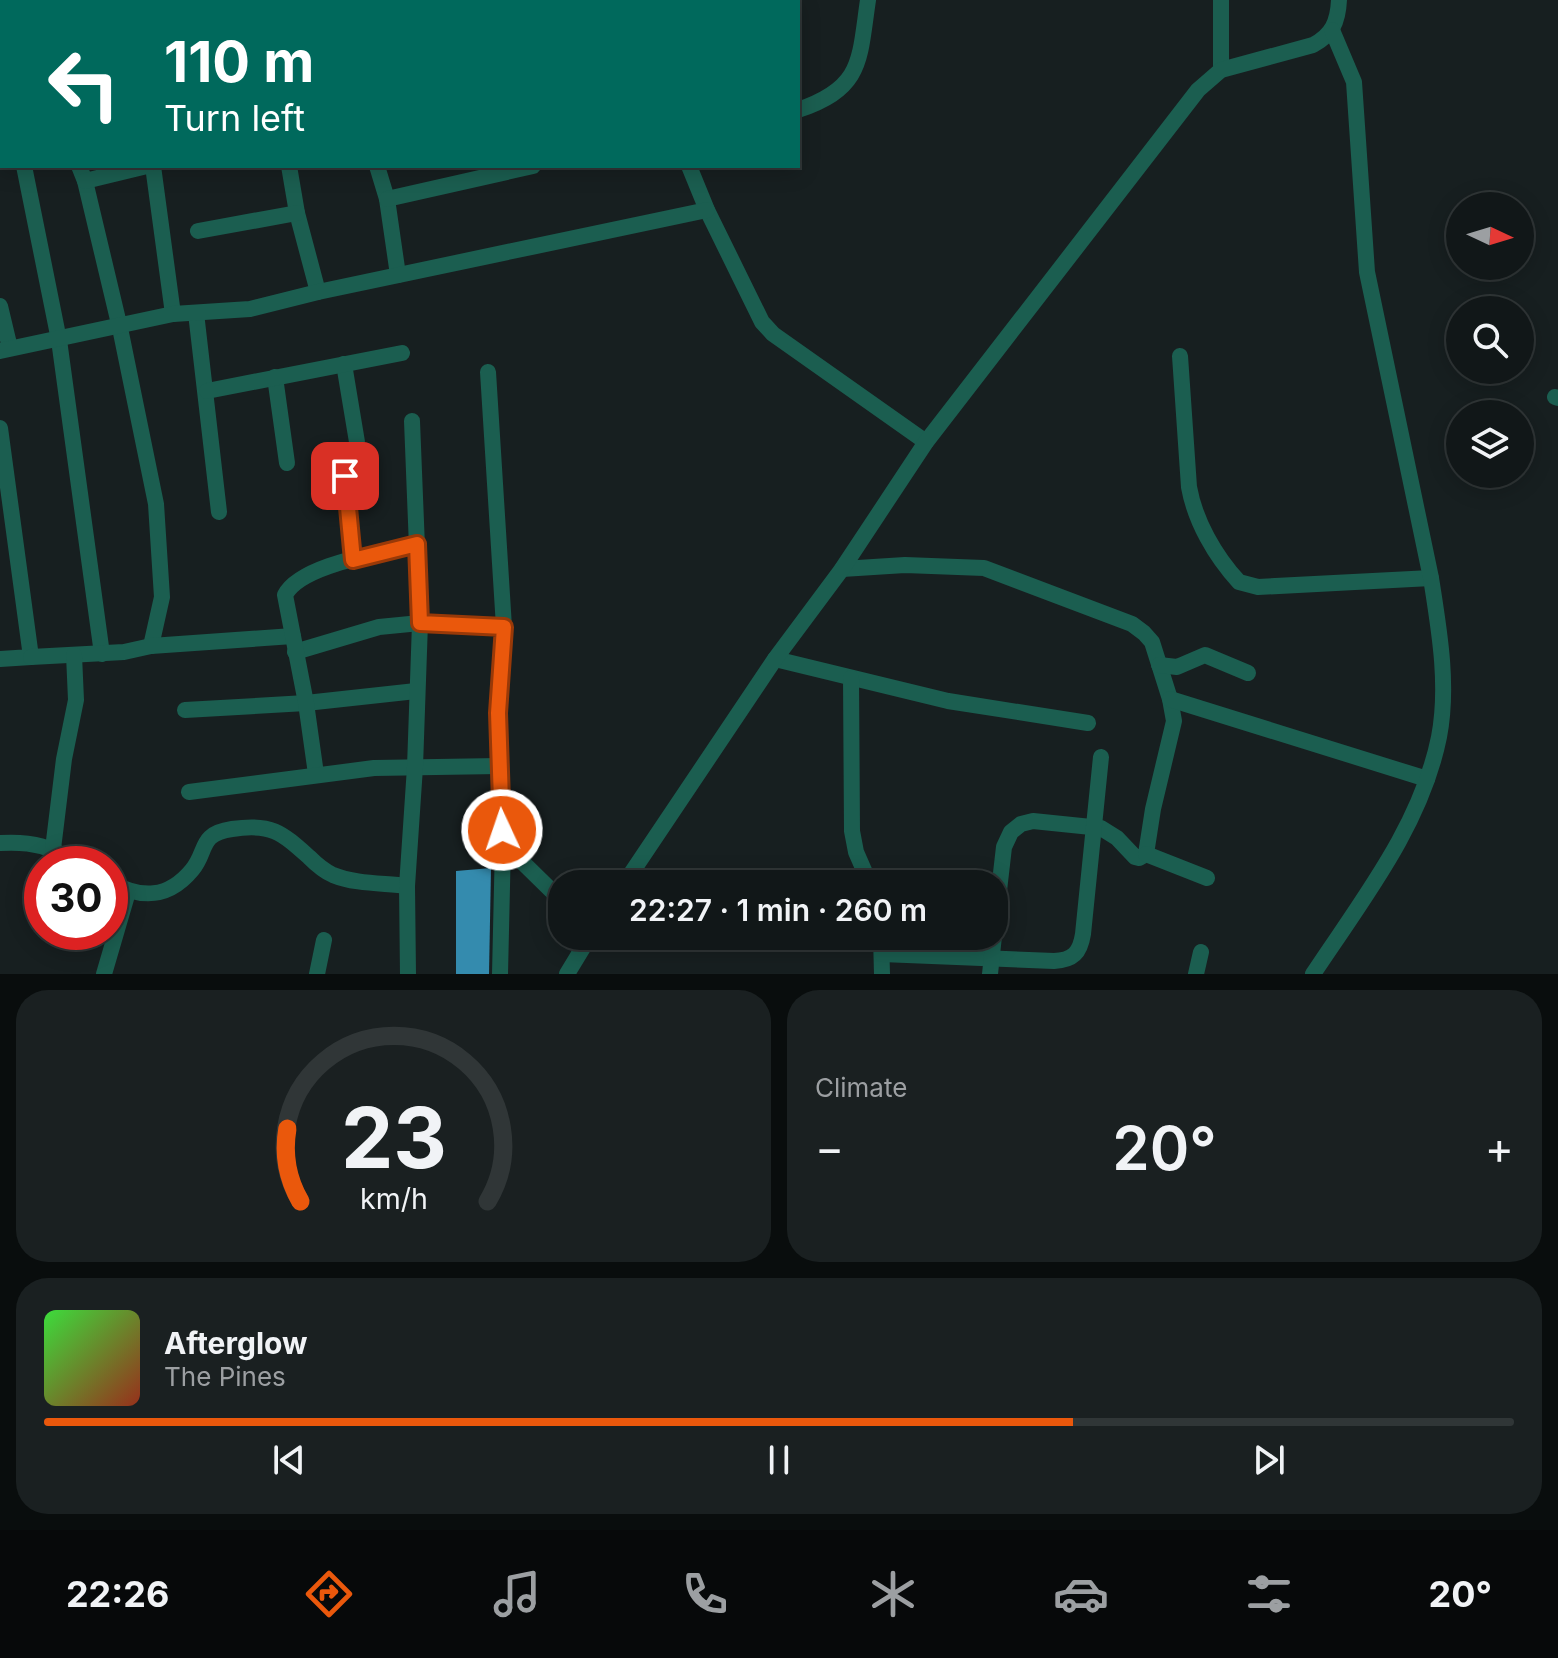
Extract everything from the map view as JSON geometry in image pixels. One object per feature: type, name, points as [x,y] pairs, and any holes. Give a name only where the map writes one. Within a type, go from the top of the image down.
[{"type":"street","points":[[800,109],[834,95],[855,70],[868,0]]},
{"type":"street","points":[[1221,0],[1221,70]]},
{"type":"street","points":[[1313,974],[1401,840],[1427,779],[1439,735],[1443,691],[1431,578],[1367,272],[1354,82],[1332,30],[1339,0]]},
{"type":"street","points":[[633,870],[926,442],[1198,90],[1221,70],[1313,45],[1332,30]]},
{"type":"street","points":[[24,168],[59,340],[102,654]]},
{"type":"street","points":[[133,168],[82,174],[120,328],[156,504],[162,597],[151,646]]},
{"type":"street","points":[[150,168],[173,314]]},
{"type":"street","points":[[289,168],[297,213],[318,292]]},
{"type":"street","points":[[378,168],[387,199],[398,275]]},
{"type":"street","points":[[387,199],[524,168]]},
{"type":"street","points":[[690,168],[727,253],[762,322],[773,334],[926,442]]},
{"type":"street","points":[[198,231],[297,213]]},
{"type":"street","points":[[0,306],[5,350],[120,328],[173,314],[237,312],[398,275],[709,214]]},
{"type":"street","points":[[196,313],[219,512]]},
{"type":"street","points":[[207,391],[402,353]]},
{"type":"street","points":[[1180,356],[1193,508],[1239,582],[1258,587],[1431,578]]},
{"type":"street","points":[[344,364],[357,442]]},
{"type":"street","points":[[488,372],[504,627],[498,713],[503,843],[501,973]]},
{"type":"street","points":[[275,377],[287,463]]},
{"type":"street","points":[[408,974],[407,886],[420,623],[412,421]]},
{"type":"street","points":[[0,428],[31,657]]},
{"type":"street","points":[[345,476],[353,560]]},
{"type":"street","points":[[316,774],[285,595],[290,586],[306,575],[417,544]]},
{"type":"street","points":[[842,569],[905,565],[984,568],[1132,624],[1152,642],[1170,699],[1174,731],[1159,781],[1146,854]]},
{"type":"street","points":[[0,659],[102,654],[151,646],[294,644],[379,627],[420,623],[504,627]]},
{"type":"street","points":[[53,846],[64,759],[76,700],[74,655]]},
{"type":"street","points":[[1159,665],[1177,667],[1205,655],[1248,673]]},
{"type":"street","points":[[775,659],[948,701],[1088,723]]},
{"type":"street","points":[[851,678],[852,831],[864,870]]},
{"type":"street","points":[[185,710],[306,703],[416,691]]},
{"type":"street","points":[[1170,699],[1427,779]]},
{"type":"street","points":[[882,954],[990,966],[1054,961],[1074,956],[1081,948],[1083,934],[1101,757]]},
{"type":"street","points":[[189,792],[316,774],[415,767],[499,766]]},
{"type":"street","points":[[1001,870],[1004,847],[1011,832],[1021,824],[1033,821],[1092,825],[1110,833],[1135,857],[1146,854]]},
{"type":"street","points":[[128,892],[151,895],[162,891],[194,868],[204,843],[214,835],[229,829],[254,827],[282,833],[330,874],[407,886]]},
{"type":"street","points":[[0,843],[44,846]]},
{"type":"street","points":[[503,843],[548,887]]},
{"type":"street","points":[[1146,854],[1207,878]]},
{"type":"street","points":[[317,974],[324,940]]},
{"type":"street","points":[[104,974],[111,950]]},
{"type":"street","points":[[567,974],[582,950]]},
{"type":"street","points":[[882,950],[882,974]]},
{"type":"street","points":[[1196,974],[1201,952]]},
{"type":"building","points":[[491,868],[489,974],[456,974],[456,871]]},
{"type":"route","points":[[345,476],[353,560],[417,544],[420,623],[504,627],[498,713],[502,830]]}]
